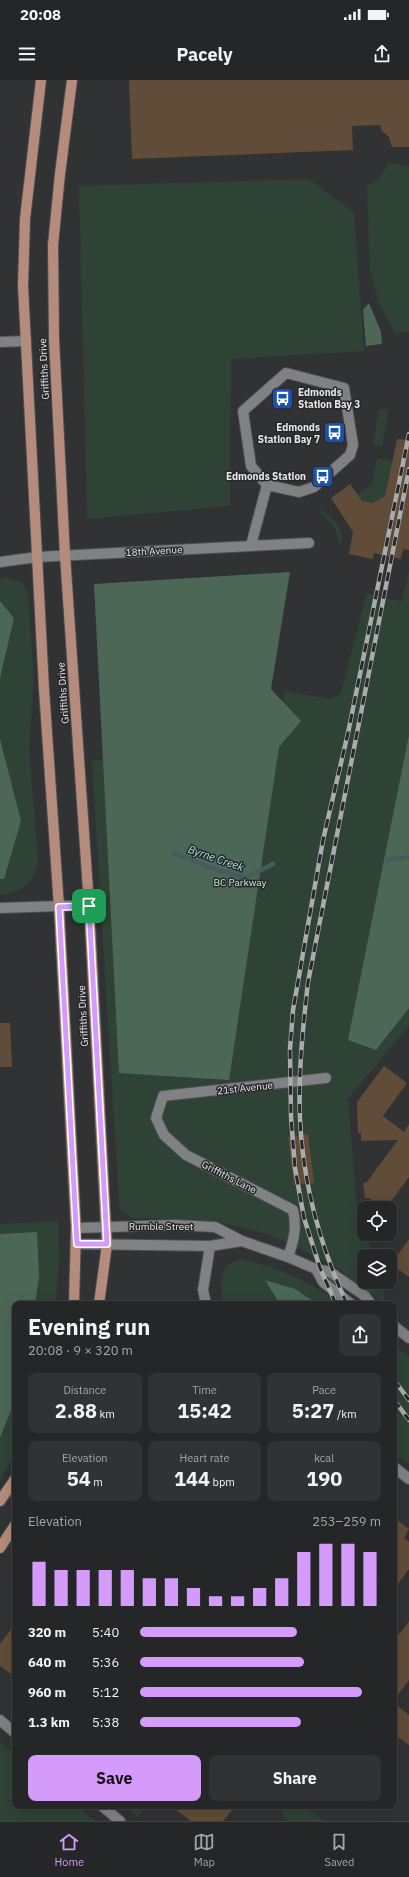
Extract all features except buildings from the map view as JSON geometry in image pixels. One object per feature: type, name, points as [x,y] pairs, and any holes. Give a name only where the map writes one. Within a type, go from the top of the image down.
[{"type":"main road","name":"Griffiths Drive","points":[[41,80],[25,219],[23,286],[44,688],[59,907],[77,1244],[74,1301]]},
{"type":"main road","name":"Griffiths Drive","points":[[72,80],[53,245],[54,339],[65,555],[89,906],[107,1244],[98,1301]]},
{"type":"main road","points":[[0,1501],[12,1483]]},
{"type":"main road","points":[[0,1548],[12,1530]]},
{"type":"street","points":[[0,342],[26,341]]},
{"type":"street","points":[[286,373],[344,388],[353,445],[350,455],[314,487],[299,492],[267,485],[251,466],[243,411],[286,373]]},
{"type":"street","points":[[251,545],[267,485]]},
{"type":"street","name":"18th Avenue","points":[[0,562],[65,555],[309,543]]},
{"type":"street","points":[[0,908],[89,906]]},
{"type":"street","name":"21st Avenue","points":[[163,1096],[326,1078]]},
{"type":"street","name":"Griffiths Lane","points":[[163,1096],[156,1118],[164,1135],[180,1150],[186,1155],[292,1210],[296,1223],[295,1237],[288,1257]]},
{"type":"street","name":"Rumble Street","points":[[76,1228],[175,1225],[215,1227],[242,1241],[288,1257],[316,1269],[330,1272],[365,1296],[369,1301]]},
{"type":"street","name":"Rumble Street","points":[[77,1244],[210,1246],[242,1241]]},
{"type":"street","points":[[205,1301],[203,1290],[210,1246]]},
{"type":"street","points":[[316,1269],[323,1282],[347,1301]]},
{"type":"street","points":[[397,1328],[409,1338]]},
{"type":"street","points":[[397,1469],[409,1479]]},
{"type":"street","points":[[0,1720],[12,1730]]},
{"type":"street","points":[[106,1809],[120,1821]]},
{"type":"green space","points":[[387,163],[409,166],[409,332],[395,333],[379,303],[370,270],[367,186],[380,177]]},
{"type":"green space","points":[[309,179],[354,213],[364,351],[231,359],[230,506],[87,519],[79,186]]},
{"type":"green space","points":[[369,303],[381,332],[382,344],[366,346],[363,310]]},
{"type":"green space","points":[[389,409],[382,446],[373,445],[379,410]]},
{"type":"green space","points":[[377,458],[392,461],[385,496],[373,503],[362,501],[358,495],[372,484]]},
{"type":"green space","points":[[321,510],[330,516],[337,524],[341,532],[342,543],[340,543],[337,533],[332,525],[319,512]]},
{"type":"green space","name":"BC Parkway","points":[[409,571],[409,1025],[348,1099],[357,1208],[357,1241],[368,1241],[371,1249],[357,1249],[357,1283],[333,1265],[277,1238],[254,1230],[207,1220],[133,1218],[122,1211],[119,1204],[92,761],[282,733],[284,691],[330,699],[341,693],[367,593],[402,602]]},
{"type":"green space","points":[[290,572],[271,689],[301,721],[279,747],[229,1080],[119,1073],[94,584]]},
{"type":"green space","points":[[8,578],[22,582],[28,594],[34,678],[29,748],[38,860],[34,875],[26,885],[15,892],[0,894],[0,579]]},
{"type":"green space","points":[[0,601],[14,618],[0,678]]},
{"type":"green space","points":[[409,735],[409,1008],[376,1050],[348,1040]]},
{"type":"green space","points":[[0,739],[21,821],[4,879],[0,879]]},
{"type":"green space","points":[[58,1221],[59,1257],[56,1301],[12,1301],[12,1457],[0,1481],[0,1224]]},
{"type":"green space","points":[[37,1232],[39,1276],[35,1301],[12,1301],[12,1408],[0,1438],[0,1234]]},
{"type":"green space","points":[[241,1259],[281,1271],[318,1289],[336,1301],[223,1301],[221,1290],[222,1276],[224,1270],[233,1261]]},
{"type":"green space","points":[[265,1280],[295,1289],[313,1301],[278,1301]]},
{"type":"green space","name":"BC Parkway","points":[[365,1289],[383,1289],[384,1301],[381,1301]]},
{"type":"green space","points":[[397,1347],[409,1357],[409,1464],[397,1455]]},
{"type":"green space","points":[[0,1742],[12,1752],[12,1809],[80,1809],[95,1821],[0,1821]]},
{"type":"green space","points":[[129,1809],[145,1809],[138,1817]]},
{"type":"green space","points":[[284,1809],[308,1809],[324,1821],[288,1821],[281,1813]]},
{"type":"waterway","name":"Byrne Creek","points":[[174,853],[211,868],[245,878],[273,864]]},
{"type":"waterway","name":"Byrne Creek","points":[[387,860],[409,857]]},
{"type":"railway","points":[[335,1301],[320,1268],[304,1218],[295,1168],[291,1117],[290,1049],[293,1010],[323,840],[348,733],[409,434]]},
{"type":"railway","points":[[346,1301],[337,1282],[321,1237],[309,1190],[300,1119],[301,1050],[308,982],[409,469]]},
{"type":"railway","points":[[397,1384],[409,1400]]},
{"type":"railway","points":[[397,1404],[409,1420]]},
{"type":"place","name":"Edmonds Station Bay 3","points":[[283,398]]},
{"type":"place","name":"Edmonds Station Bay 7","points":[[335,433]]},
{"type":"place","name":"Edmonds Station","points":[[322,476]]},
{"type":"route","points":[[89,906],[107,1244],[77,1244],[76,1228],[59,907],[89,906]]}]
